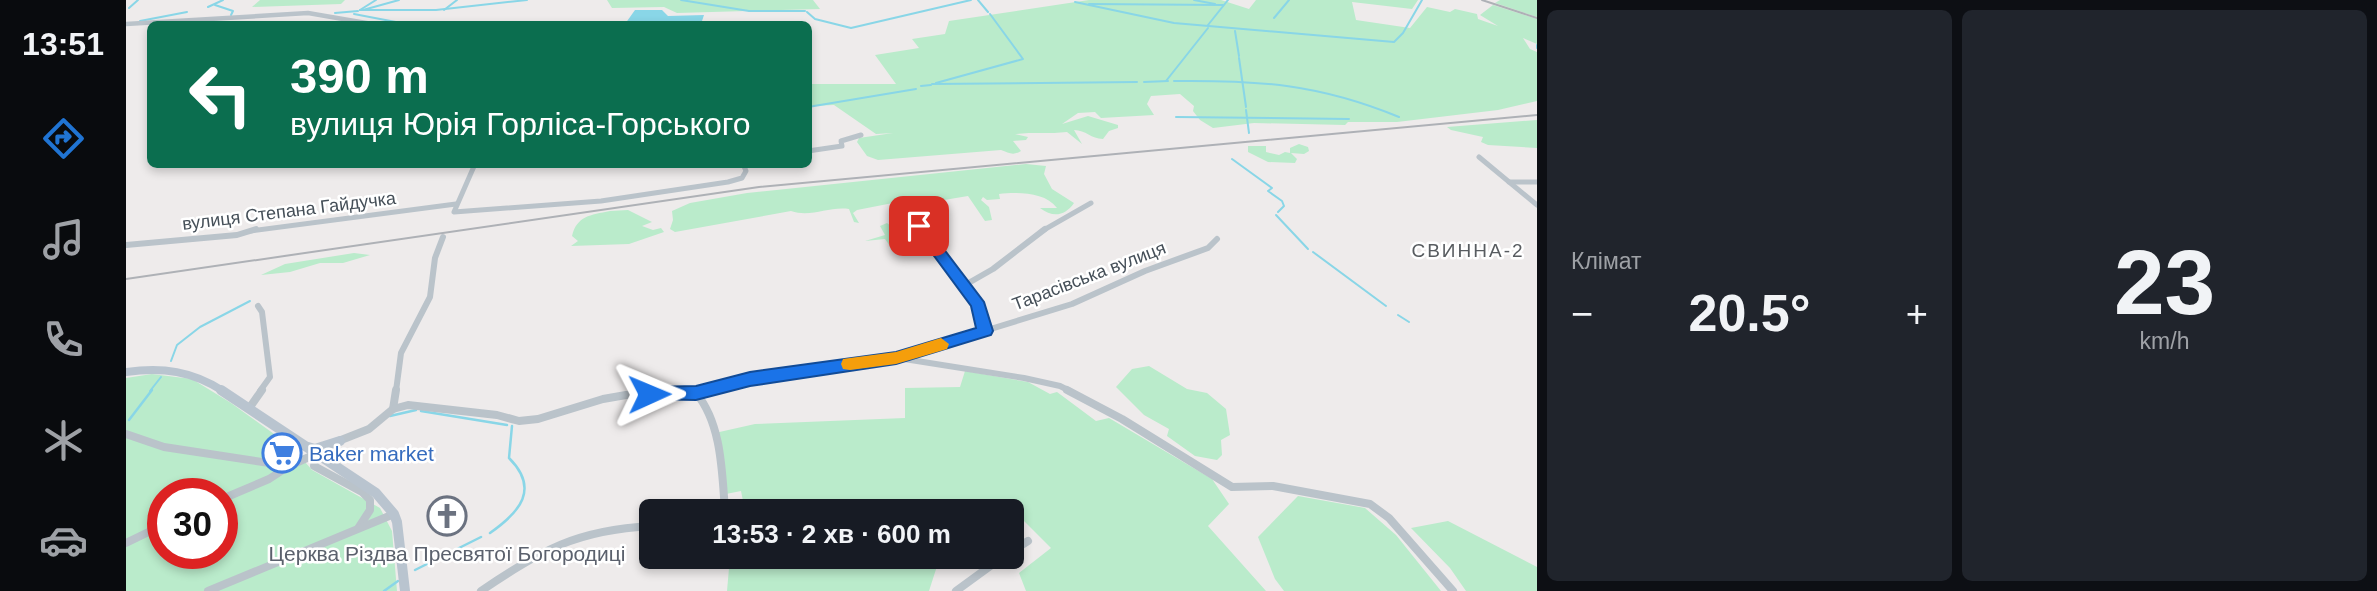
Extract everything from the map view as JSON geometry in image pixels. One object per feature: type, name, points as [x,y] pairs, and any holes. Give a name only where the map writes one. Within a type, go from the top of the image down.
[{"type":"main road","points":[[126,372],[167,369],[191,373],[250,407],[376,493],[394,514],[400,534],[405,591]]},
{"type":"main road","points":[[312,450],[340,441]]},
{"type":"main road","points":[[329,461],[328,452],[340,441]]},
{"type":"street","points":[[176,21],[308,13],[355,21]]},
{"type":"street","points":[[126,24],[147,23]]},
{"type":"street","points":[[812,150],[842,146],[841,141],[861,135]]},
{"type":"street","points":[[1479,157],[1537,205]]},
{"type":"street","points":[[473,168],[454,212],[601,201],[742,178],[745,168]]},
{"type":"street","points":[[1509,182],[1537,182]]},
{"type":"street","points":[[965,285],[993,269],[1034,236],[1091,203]]},
{"type":"street","name":"вулиця Степана Гайдучка","points":[[126,245],[237,235],[261,228],[456,204]]},
{"type":"street","points":[[919,226],[935,251],[979,305],[985,331]]},
{"type":"street","points":[[340,441],[369,429],[393,410],[401,353],[430,297],[435,258],[443,237]]},
{"type":"street","name":"Тарасівська вулиця","points":[[393,410],[421,405],[497,415],[519,421],[538,419],[603,399],[626,395],[696,393],[761,377],[896,358],[1103,292],[1130,277],[1208,248],[1217,239]]},
{"type":"street","points":[[250,407],[270,377],[258,306]]},
{"type":"street","points":[[896,358],[1060,386],[1122,419],[1232,487],[1273,486],[1370,504],[1389,518],[1453,591]]},
{"type":"street","points":[[696,393],[702,399],[712,425],[723,499]]},
{"type":"street","points":[[126,434],[163,447],[289,466]]},
{"type":"street","points":[[238,492],[270,479],[312,450],[314,466],[362,492],[370,500],[366,520],[355,531]]},
{"type":"street","points":[[208,591],[394,514]]},
{"type":"street","points":[[481,591],[550,550],[582,536],[610,529],[639,527]]},
{"type":"street","points":[[126,543],[147,533]]},
{"type":"street","points":[[1024,544],[1028,541]]},
{"type":"street","points":[[956,591],[986,569]]},
{"type":"green space","points":[[260,0],[345,0],[341,4],[252,7]]},
{"type":"green space","points":[[607,0],[813,0],[820,9],[677,13],[664,7],[612,8]]},
{"type":"green space","points":[[1089,0],[1221,0],[1249,9],[1256,0],[1418,0],[1412,9],[1352,2],[1356,20],[1410,28],[1427,7],[1477,14],[1478,19],[1498,26],[1480,15],[1493,5],[1537,19],[1537,44],[1523,38],[1530,49],[1537,52],[1537,101],[1498,110],[1397,122],[1348,122],[1345,125],[1254,123],[1213,128],[1200,120],[1193,111],[1194,106],[1180,94],[1151,96],[1147,104],[1154,115],[1101,118],[1095,112],[1078,113],[1062,124],[1088,116],[1118,125],[1118,128],[1109,131],[1103,139],[1074,130],[1082,144],[1067,132],[1022,133],[1015,134],[1028,137],[1026,140],[1013,141],[1021,151],[1011,154],[1001,150],[878,160],[867,156],[857,142],[859,138],[893,133],[876,134],[834,105],[812,106],[812,84],[896,84],[875,55],[919,48],[912,39],[945,34],[949,21]]},
{"type":"green space","points":[[1500,0],[1537,0],[1537,17],[1495,3]]},
{"type":"green space","points":[[1537,120],[1537,148],[1488,145],[1481,142],[1483,137],[1447,127]]},
{"type":"green space","points":[[1299,144],[1308,147],[1309,151],[1304,154],[1291,153],[1297,159],[1295,163],[1268,162],[1248,152],[1248,146],[1266,146],[1266,152],[1279,155],[1290,153],[1290,148]]},
{"type":"green space","points":[[1026,164],[1046,166],[1044,174],[1052,189],[1074,203],[1067,211],[1050,213],[1040,208],[1057,208],[1046,199],[1031,194],[1006,193],[999,194],[1000,199],[987,200],[983,197],[981,200],[989,207],[992,220],[985,221],[968,196],[938,201],[903,201],[857,210],[853,213],[859,223],[854,222],[849,209],[842,209],[806,213],[791,211],[675,232],[670,229],[672,211],[690,203],[747,193]]},
{"type":"green space","points":[[628,210],[652,222],[642,226],[653,230],[661,228],[664,232],[629,244],[571,246],[578,241],[572,236],[581,220],[610,211]]},
{"type":"green space","points":[[887,223],[895,229],[903,229],[908,234],[917,232],[925,243],[892,249],[885,239],[865,241],[885,235],[880,226]]},
{"type":"green space","points":[[354,253],[370,255],[343,263],[320,263],[290,272],[261,275],[285,264]]},
{"type":"green space","points":[[1149,366],[1187,389],[1207,393],[1226,409],[1230,435],[1221,440],[1222,455],[1217,460],[1195,456],[1167,436],[1169,429],[1144,415],[1116,387],[1132,369]]},
{"type":"green space","points":[[965,371],[1028,382],[1050,394],[1057,392],[1096,421],[1109,418],[1212,479],[1229,504],[1208,526],[1266,591],[1026,591],[1019,573],[1051,548],[1024,521],[1024,499],[743,499],[741,491],[726,494],[715,433],[755,424],[905,418],[905,388],[960,387]]},
{"type":"green space","points":[[152,374],[192,379],[292,447],[312,470],[380,508],[392,531],[397,591],[126,591],[126,378]]},
{"type":"green space","points":[[1298,496],[1365,508],[1396,535],[1441,591],[1284,591],[1275,579],[1258,537]]},
{"type":"green space","points":[[1448,521],[1537,567],[1537,591],[1466,591],[1450,568],[1411,528]]},
{"type":"green space","points":[[729,569],[936,569],[929,591],[727,591]]},
{"type":"water","points":[[635,10],[662,10],[668,16],[704,15],[702,21],[627,21]]},
{"type":"waterway","points":[[129,8],[138,0]]},
{"type":"waterway","points":[[208,7],[223,0]]},
{"type":"waterway","points":[[363,10],[360,10],[376,0]]},
{"type":"waterway","points":[[363,10],[399,0]]},
{"type":"waterway","points":[[445,9],[457,0]]},
{"type":"waterway","points":[[445,9],[527,0]]},
{"type":"waterway","points":[[681,0],[749,11],[805,11]]},
{"type":"waterway","points":[[807,12],[815,19],[851,28],[971,0]]},
{"type":"waterway","points":[[978,0],[988,12]]},
{"type":"waterway","points":[[1194,0],[1215,4]]},
{"type":"waterway","points":[[1208,25],[1228,0]]},
{"type":"waterway","points":[[1274,18],[1289,0]]},
{"type":"waterway","points":[[1075,2],[1174,23],[1394,42],[1403,33],[1422,0]]},
{"type":"waterway","points":[[1089,4],[1223,5]]},
{"type":"waterway","points":[[215,5],[233,11],[231,15]]},
{"type":"waterway","points":[[363,10],[445,9]]},
{"type":"waterway","points":[[335,13],[358,11]]},
{"type":"waterway","points":[[140,21],[187,12]]},
{"type":"waterway","points":[[354,14],[391,21]]},
{"type":"waterway","points":[[936,83],[1023,59],[990,14]]},
{"type":"waterway","points":[[1166,81],[1208,28]]},
{"type":"waterway","points":[[1235,31],[1239,56]]},
{"type":"waterway","points":[[1239,58],[1242,82]]},
{"type":"waterway","points":[[1144,82],[1168,81]]},
{"type":"waterway","points":[[1174,81],[1242,82]]},
{"type":"waterway","points":[[932,84],[1137,82]]},
{"type":"waterway","points":[[1242,82],[1315,91],[1342,97],[1399,117]]},
{"type":"waterway","points":[[1242,82],[1246,107]]},
{"type":"waterway","points":[[921,86],[931,85]]},
{"type":"waterway","points":[[812,106],[916,89]]},
{"type":"waterway","points":[[1246,110],[1247,118]]},
{"type":"waterway","points":[[1176,117],[1247,118]]},
{"type":"waterway","points":[[1247,118],[1349,119]]},
{"type":"waterway","points":[[1247,118],[1249,133]]},
{"type":"waterway","points":[[1232,159],[1272,188],[1268,191],[1282,201],[1284,206],[1278,212]]},
{"type":"waterway","points":[[1276,215],[1308,249]]},
{"type":"waterway","points":[[1313,252],[1386,306]]},
{"type":"waterway","points":[[171,361],[177,345],[200,327],[250,301]]},
{"type":"waterway","points":[[1398,315],[1409,322]]},
{"type":"waterway","points":[[150,391],[161,377]]},
{"type":"waterway","points":[[129,420],[152,390]]},
{"type":"waterway","points":[[390,416],[416,410]]},
{"type":"waterway","points":[[421,411],[507,425]]},
{"type":"waterway","points":[[490,533],[510,517],[525,490],[518,469],[509,458],[512,426]]},
{"type":"waterway","points":[[415,570],[481,537]]},
{"type":"waterway","points":[[384,591],[398,581]]},
{"type":"railway","points":[[1482,0],[1537,18]]},
{"type":"railway","points":[[126,279],[759,187],[1537,115]]},
{"type":"slow traffic","points":[[850,364],[896,358],[941,344]]},
{"type":"place","name":"Baker market","points":[[282,453]]},
{"type":"place","name":"Церква Різдва Пресвятої Богородиці","points":[[447,516]]},
{"type":"district","name":"СВИННА-2","points":[[1468,250]]},
{"type":"route","points":[[649,394],[696,393],[750,379],[896,358],[985,331],[979,305],[935,251],[919,226]]}]
